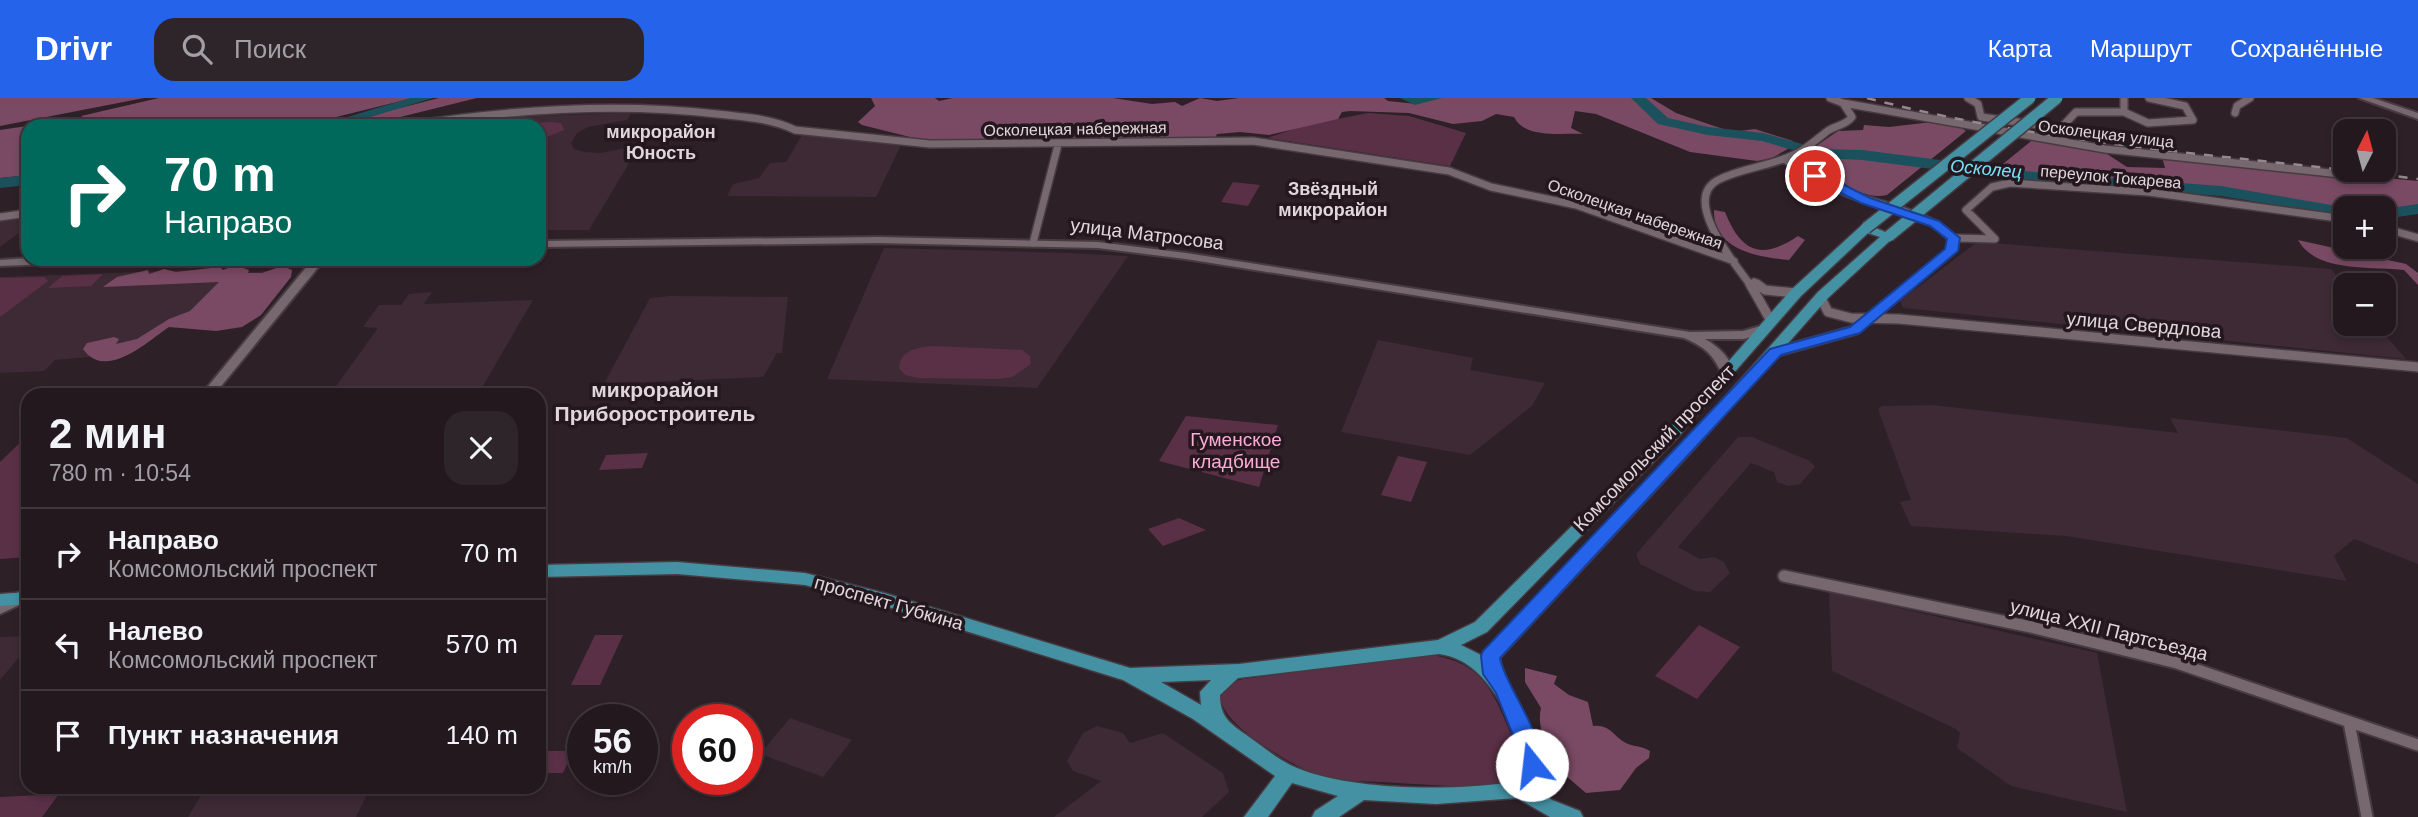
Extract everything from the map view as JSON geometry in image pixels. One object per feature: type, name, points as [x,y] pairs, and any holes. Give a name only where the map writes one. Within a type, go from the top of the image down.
[{"type":"main road","name":"Комсомольский проспект","points":[[1440,647],[1481,627],[1672,435],[1796,293],[1866,228],[2030,98]]},
{"type":"main road","name":"Комсомольский проспект","points":[[1493,674],[1490,656],[1498,646],[1776,352],[1821,298],[1889,236],[2057,98]]},
{"type":"main road","points":[[2364,98],[2418,116]]},
{"type":"main road","points":[[1866,228],[1889,236]]},
{"type":"main road","name":"улица Матросова","points":[[546,244],[693,240],[1033,243],[1150,251],[1687,335],[1706,344],[1722,357],[1728,373]]},
{"type":"main road","points":[[0,263],[21,262]]},
{"type":"main road","points":[[213,388],[313,266]]},
{"type":"main road","points":[[1687,335],[1744,335],[1768,325]]},
{"type":"main road","name":"проспект Губкина","points":[[546,571],[677,568],[755,572],[805,579],[884,599],[1130,675],[1219,726],[1288,773],[1317,783],[1361,790],[1497,794],[1520,789]]},
{"type":"main road","points":[[0,608],[18,598]]},
{"type":"main road","points":[[1130,675],[1175,676],[1233,672],[1440,647],[1480,664],[1493,674],[1504,690],[1530,752],[1532,765],[1520,789],[1545,806],[1573,817]]},
{"type":"main road","points":[[1219,726],[1210,705],[1210,692],[1233,672]]},
{"type":"main road","points":[[1254,817],[1266,806],[1288,773]]},
{"type":"main road","points":[[1322,817],[1361,790]]},
{"type":"street","name":"Осколецкая улица","points":[[1830,98],[1843,103],[1906,111],[1976,129],[2068,145],[2333,173]]},
{"type":"street","points":[[1968,98],[1979,104],[1981,117],[2061,128],[2077,112],[2124,112],[2148,123],[2193,120],[2185,106],[2149,98]]},
{"type":"street","points":[[2124,98],[2124,112]]},
{"type":"street","points":[[2235,113],[2237,106],[2250,98]]},
{"type":"street","points":[[1768,325],[1759,294],[1734,261],[1705,205],[1709,187],[1716,181],[1798,153],[1824,134],[1847,123],[1852,117],[1843,103]]},
{"type":"street","name":"Осколецкая набережная","points":[[460,119],[495,112],[672,109],[776,121],[795,130],[906,142],[1058,145],[1232,140],[1449,171],[1491,187],[1565,202],[1734,261]]},
{"type":"street","points":[[1033,243],[1058,145]]},
{"type":"street","points":[[1776,352],[1855,330],[1948,254],[1954,244],[1954,238],[1934,224],[1866,200],[1784,159]]},
{"type":"street","name":"переулок Токарева","points":[[1954,238],[1994,239],[1966,210],[1992,187],[2010,183],[2148,192],[2333,217]]},
{"type":"street","points":[[0,217],[21,214]]},
{"type":"street","points":[[2396,232],[2418,238]]},
{"type":"street","points":[[1747,277],[1765,290],[1796,293]]},
{"type":"street","name":"улица Свердлова","points":[[1821,298],[1824,308],[1835,315],[2418,367]]},
{"type":"street","name":"улица XXII Партсъезда","points":[[1784,576],[2010,622],[2180,664],[2294,700],[2418,745]]},
{"type":"street","points":[[2349,722],[2365,795],[2367,817]]},
{"type":"shaded area","points":[[0,98],[144,98],[36,119],[21,119],[21,122],[0,126]]},
{"type":"shaded area","points":[[159,98],[413,98],[328,119],[87,119],[81,116]]},
{"type":"shaded area","points":[[439,98],[477,98],[392,119],[357,119]]},
{"type":"shaded area","points":[[871,98],[935,98],[939,101],[953,98],[1113,98],[1152,104],[1175,102],[1182,106],[1200,98],[1217,101],[1239,98],[1384,98],[1388,101],[1417,104],[1417,98],[1651,98],[1676,113],[1732,132],[1755,129],[1793,141],[1793,146],[1772,158],[1757,161],[1690,152],[1596,114],[1575,111],[1571,128],[1583,134],[1535,132],[1519,124],[1514,117],[1496,114],[1482,121],[1453,124],[1409,113],[1350,111],[1342,112],[1338,119],[1269,135],[1240,132],[1217,134],[1215,138],[977,143],[918,139],[862,125],[858,122],[875,106]]},
{"type":"shaded area","points":[[631,113],[627,120],[588,127],[577,133],[571,143],[574,149],[601,153],[640,145],[589,230],[546,230],[546,119],[464,118]]},
{"type":"shaded area","points":[[1932,122],[1960,127],[1966,131],[1887,195],[1877,196],[1858,191],[1816,163],[1800,157],[1838,131],[1863,130],[1864,125],[1889,127]]},
{"type":"shaded area","points":[[21,127],[21,176],[0,178],[0,130]]},
{"type":"shaded area","points":[[802,135],[902,143],[876,197],[727,196],[733,184],[759,178],[770,163],[786,162]]},
{"type":"shaded area","points":[[2035,138],[2104,152],[2127,167],[2165,168],[2162,157],[2333,173],[2333,182],[2396,182],[2396,179],[2418,181],[2418,212],[2396,215],[2396,196],[2333,196],[2333,211],[2174,190],[1993,172]]},
{"type":"shaded area","points":[[1714,210],[1725,212],[1738,236],[1745,244],[1754,248],[1773,248],[1798,236],[1805,240],[1789,260],[1752,254],[1729,243],[1721,235]]},
{"type":"shaded area","points":[[21,215],[21,231],[0,247],[0,218]]},
{"type":"shaded area","points":[[2298,240],[2333,248],[2333,259],[2384,259],[2406,264],[2418,273],[2418,285],[2404,270],[2345,266],[2318,258],[2306,251]]},
{"type":"shaded area","points":[[1977,242],[2331,269],[2334,273],[2333,336],[2386,336],[2406,359],[1903,308],[1900,301]]},
{"type":"shaded area","points":[[884,248],[1128,256],[1037,388],[827,379]]},
{"type":"shaded area","points":[[238,266],[249,270],[248,273],[262,273],[282,266],[292,270],[291,277],[261,315],[242,327],[216,331],[169,327],[139,348],[115,360],[92,358],[83,349],[87,343],[114,337],[119,339],[116,344],[137,339],[169,319],[190,311],[219,282],[103,287],[117,277],[148,270],[149,274],[164,269],[176,272],[220,267],[223,270]]},
{"type":"shaded area","points":[[223,269],[254,272],[288,269],[246,324],[157,328],[132,353],[55,360],[44,371],[0,373],[0,277]]},
{"type":"shaded area","points":[[432,292],[424,304],[533,300],[483,386],[335,388],[378,328],[363,327],[379,305],[401,305],[409,294]]},
{"type":"shaded area","points":[[788,297],[782,353],[777,353],[763,377],[604,384],[650,298]]},
{"type":"shaded area","points":[[1378,340],[1473,358],[1470,370],[1545,383],[1532,406],[1470,455],[1341,432]]},
{"type":"shaded area","points":[[1933,405],[2178,433],[2170,418],[2347,438],[2418,484],[2418,564],[2354,539],[2334,556],[2347,581],[2066,536],[1911,526],[1900,502],[1911,500],[1878,409],[1882,406]]},
{"type":"shaded area","points":[[1738,437],[1752,437],[1810,461],[1815,467],[1800,484],[1788,486],[1777,482],[1774,472],[1751,463],[1678,547],[1700,559],[1714,557],[1724,562],[1730,573],[1710,592],[1694,591],[1640,564],[1636,554]]},
{"type":"shaded area","points":[[1829,592],[2097,653],[2127,812],[2011,786],[1957,748],[1960,733],[1956,729],[1832,671]]},
{"type":"shaded area","points":[[21,636],[21,655],[0,680],[0,637]]},
{"type":"shaded area","points":[[1525,668],[1557,676],[1554,684],[1569,695],[1588,702],[1593,726],[1604,727],[1628,744],[1650,751],[1649,758],[1636,768],[1620,790],[1586,793],[1565,775],[1568,766],[1549,749],[1542,733],[1541,708],[1525,682]]},
{"type":"shaded area","points":[[790,718],[852,740],[823,777],[763,755],[763,750]]},
{"type":"shaded area","points":[[1097,726],[1123,733],[1130,743],[1163,733],[1223,773],[1229,792],[1202,817],[1054,817],[1101,781],[1073,771],[1067,761],[1083,733]]},
{"type":"shaded area","points":[[201,794],[367,794],[356,817],[188,817]]},
{"type":"green space","points":[[1368,113],[1409,116],[1466,133],[1450,166],[1268,138],[1302,126]]},
{"type":"green space","points":[[546,122],[561,123],[564,130],[546,137]]},
{"type":"green space","points":[[1233,182],[1260,185],[1248,206],[1221,202]]},
{"type":"green space","points":[[103,274],[91,286],[48,288],[62,276]]},
{"type":"green space","points":[[44,277],[48,281],[0,317],[0,278]]},
{"type":"green space","points":[[933,346],[1022,350],[1030,356],[1031,364],[1012,377],[998,379],[918,378],[905,375],[899,368],[906,353]]},
{"type":"green space","name":"Гуменское кладбище","points":[[1186,416],[1278,425],[1259,487],[1159,461]]},
{"type":"green space","points":[[21,442],[21,558],[0,559],[0,462]]},
{"type":"green space","points":[[648,453],[642,468],[599,470],[606,455]]},
{"type":"green space","points":[[1398,456],[1427,462],[1411,502],[1381,495]]},
{"type":"green space","points":[[1179,518],[1206,530],[1163,546],[1148,529]]},
{"type":"green space","points":[[1699,625],[1740,647],[1697,699],[1655,676]]},
{"type":"green space","points":[[595,635],[623,635],[600,685],[571,685]]},
{"type":"green space","points":[[1433,655],[1463,665],[1474,672],[1491,691],[1519,754],[1519,768],[1509,780],[1493,787],[1328,779],[1299,767],[1259,742],[1227,714],[1221,700],[1226,686],[1243,679]]},
{"type":"green space","points":[[546,751],[567,751],[567,764],[563,773],[546,773]]},
{"type":"green space","points":[[59,794],[42,817],[0,817],[0,797]]},
{"type":"waterway","name":"Осколец","points":[[350,119],[426,98]]},
{"type":"waterway","name":"Осколец","points":[[1407,98],[1415,101],[1435,98]]},
{"type":"waterway","name":"Осколец","points":[[1638,98],[1663,121],[1708,131],[1763,137],[1819,153],[1862,155],[2034,177],[2221,191],[2333,210]]},
{"type":"waterway","name":"Осколец","points":[[0,183],[21,181]]},
{"type":"waterway","name":"Осколец","points":[[2396,212],[2418,209]]},
{"type":"railway","points":[[1867,98],[1985,124],[2104,143],[2418,179]]},
{"type":"district","name":"микрорайон Юность","points":[[661,142]]},
{"type":"district","name":"Звёздный микрорайон","points":[[1333,199]]},
{"type":"district","name":"микрорайон Приборостроитель","points":[[655,401]]},
{"type":"route","points":[[1532,765],[1530,752],[1504,690],[1493,674],[1490,656],[1776,352],[1855,330],[1951,251],[1954,238],[1934,224],[1866,200],[1815,176]]}]
